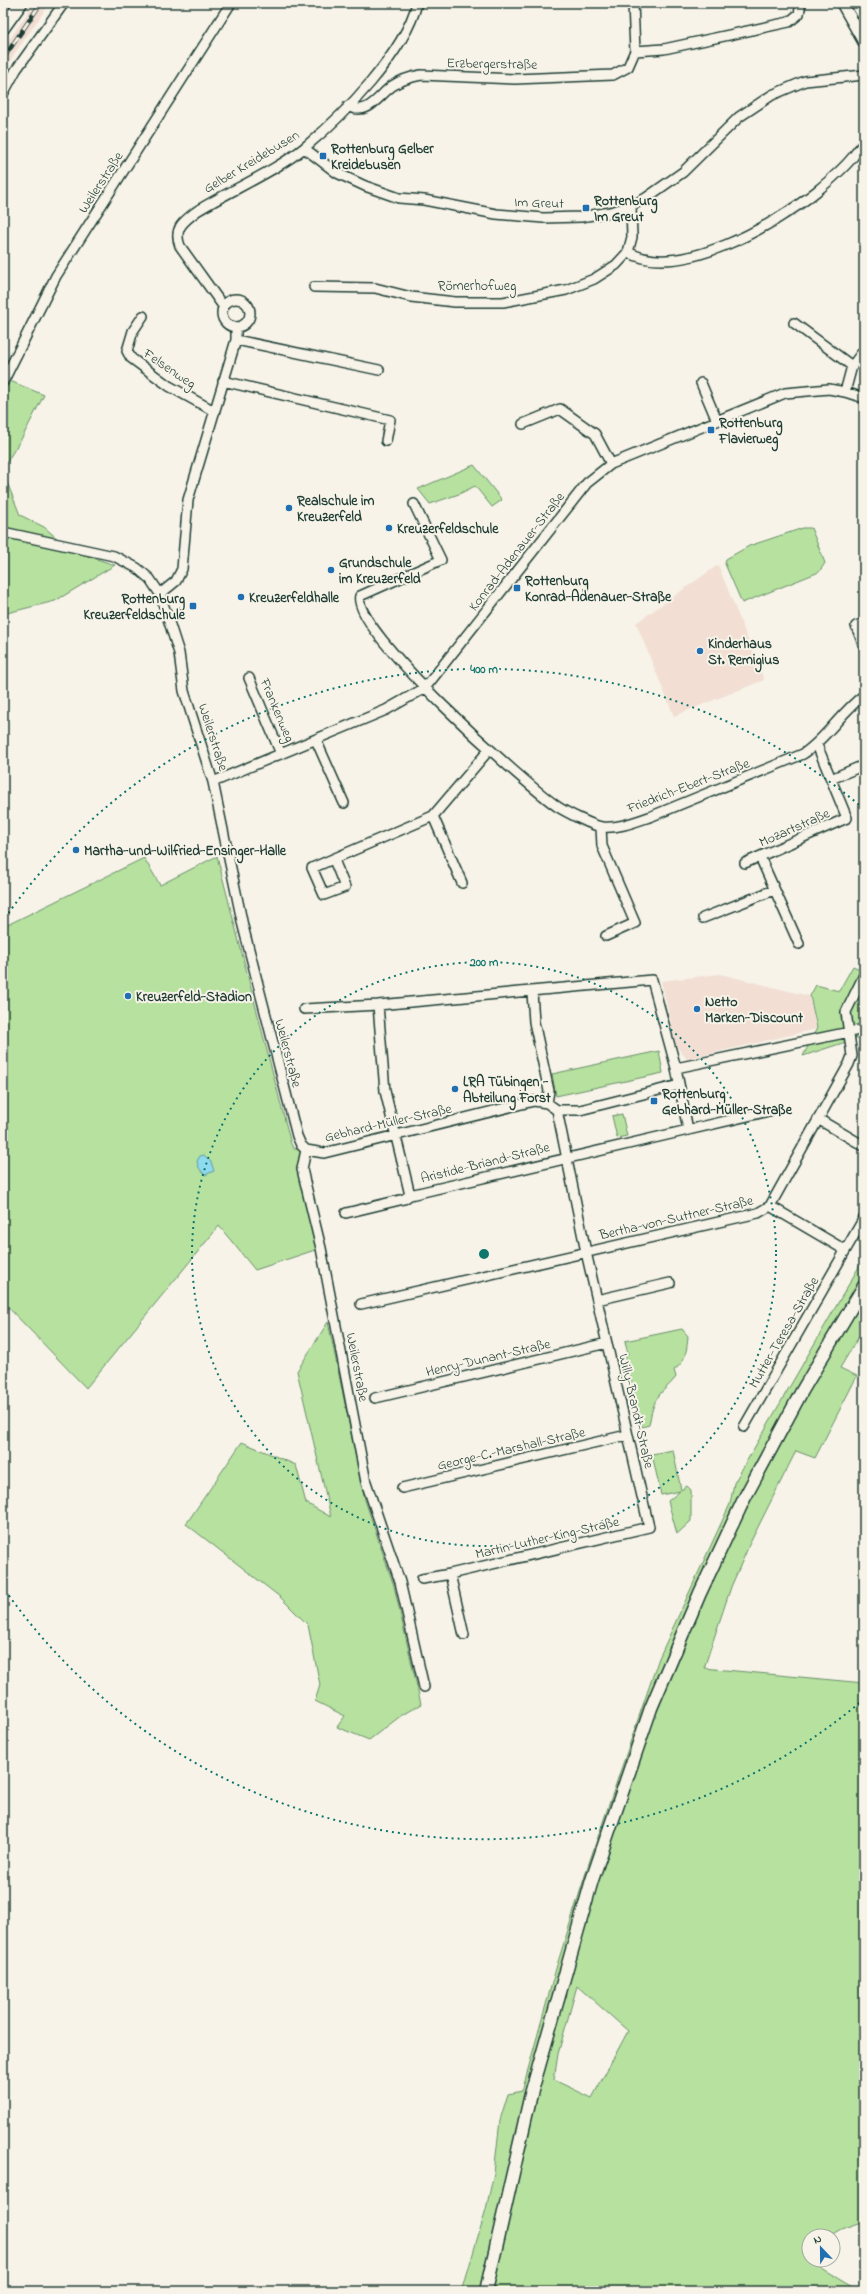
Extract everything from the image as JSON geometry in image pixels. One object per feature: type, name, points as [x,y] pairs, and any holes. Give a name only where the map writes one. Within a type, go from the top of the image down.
[{"type":"main road","points":[[3,28],[21,3]]},
{"type":"main road","points":[[486,2291],[533,2086],[592,1880],[651,1708],[696,1600],[744,1499],[795,1403],[864,1286]]},
{"type":"street","points":[[3,94],[16,70],[64,3]]},
{"type":"street","name":"Weilerstraße","points":[[3,382],[56,276],[231,3]]},
{"type":"street","name":"Gelber Kreidebusen","points":[[236,328],[228,326],[223,320],[221,313],[223,306],[180,246],[177,238],[177,230],[183,222],[197,211],[301,150],[348,106],[396,48],[410,22],[417,3]]},
{"type":"street","points":[[634,3],[635,50],[664,49],[789,22],[799,14],[801,3]]},
{"type":"street","points":[[842,3],[864,42]]},
{"type":"street","name":"Erzbergerstraße","points":[[348,106],[360,110],[367,108],[392,86],[410,76],[421,75],[515,79],[613,74],[628,67],[635,50]]},
{"type":"street","name":"Im Greut","points":[[301,150],[365,186],[399,198],[424,200],[496,214],[543,218],[581,217],[610,212],[631,206],[646,198],[683,172],[739,117],[772,94],[805,81],[864,75]]},
{"type":"street","points":[[631,206],[632,237],[628,252],[648,260],[680,258],[712,252],[781,217],[816,192],[838,172],[864,144]]},
{"type":"street","name":"Römerhofweg","points":[[314,287],[375,288],[411,297],[455,302],[503,302],[566,290],[594,279],[616,265],[628,252]]},
{"type":"street","points":[[160,594],[176,581],[182,569],[188,500],[236,340],[236,328],[248,322],[250,309],[247,303],[234,298],[223,306]]},
{"type":"street","name":"Felsenweg","points":[[143,316],[131,338],[127,351],[131,358],[169,386],[214,411]]},
{"type":"street","points":[[794,323],[852,366]]},
{"type":"street","points":[[236,340],[379,370]]},
{"type":"street","points":[[846,392],[852,366],[864,350]]},
{"type":"street","points":[[223,381],[390,420],[386,441]]},
{"type":"street","points":[[701,383],[717,420]]},
{"type":"street","name":"Konrad-Adenauer-Straße","points":[[213,782],[386,710],[426,688],[587,483],[611,464],[785,393],[828,389],[846,392],[864,398]]},
{"type":"street","points":[[523,424],[560,409],[595,434],[611,464]]},
{"type":"street","points":[[414,504],[441,560],[370,590],[360,596],[359,599],[372,625],[392,651],[426,688],[489,750],[559,807],[601,828],[602,846],[636,923],[606,936]]},
{"type":"street","name":"Weilerstraße","points":[[3,532],[114,556],[150,579],[160,594],[179,653],[184,691],[213,782],[243,926],[264,1012],[297,1136],[301,1145],[306,1150],[302,1169],[321,1248],[366,1482],[400,1582],[424,1687]]},
{"type":"street","points":[[864,623],[856,626],[864,646]]},
{"type":"street","name":"Frankenweg","points":[[249,678],[281,754]]},
{"type":"street","name":"Friedrich-Ebert-Straße","points":[[601,828],[626,824],[652,816],[803,754],[817,745],[842,714],[864,695]]},
{"type":"street","points":[[316,740],[344,803]]},
{"type":"street","name":"Mozartstraße","points":[[745,863],[847,818],[817,745]]},
{"type":"street","points":[[334,860],[433,816],[489,750]]},
{"type":"street","points":[[831,779],[864,765]]},
{"type":"street","points":[[433,816],[462,882]]},
{"type":"street","points":[[760,857],[799,944]]},
{"type":"street","points":[[703,918],[774,890]]},
{"type":"street","points":[[845,1250],[770,1206],[850,1062],[852,1056],[846,1012],[848,1005],[864,975]]},
{"type":"street","points":[[304,1008],[378,1005],[652,980],[676,1068],[688,1130]]},
{"type":"street","points":[[532,992],[534,1022],[549,1091],[547,1103],[557,1110],[580,1110],[679,1085]]},
{"type":"street","name":"Aristide-Briand-Straße","points":[[378,1005],[385,1091],[410,1195]]},
{"type":"street","points":[[676,1068],[864,1029]]},
{"type":"street","name":"Gebhard-Müller-Straße","points":[[306,1150],[324,1153],[534,1101],[547,1103]]},
{"type":"street","name":"Willy-Brandt-Straße","points":[[557,1110],[586,1252],[649,1527]]},
{"type":"street","name":"Aristide-Briand-Straße","points":[[346,1213],[404,1199],[410,1195],[566,1157],[769,1112]]},
{"type":"street","points":[[818,1119],[864,1146]]},
{"type":"street","name":"Bertha-von-Suttner-Straße","points":[[361,1304],[758,1213],[770,1206]]},
{"type":"street","name":"Mutter-Teresa-Straße","points":[[744,1427],[864,1218]]},
{"type":"street","points":[[597,1300],[670,1283]]},
{"type":"street","name":"Henry-Dunant-Straße","points":[[375,1398],[607,1343]]},
{"type":"street","name":"George-C.-Marshall-Straße","points":[[402,1488],[627,1434]]},
{"type":"street","name":"Martin-Luther-King-Straße","points":[[422,1579],[450,1574],[649,1527]]},
{"type":"street","points":[[450,1574],[464,1635]]},
{"type":"shaded area","points":[[34,3],[50,3],[3,73],[3,49]]},
{"type":"shaded area","name":"Kinderhaus St. Remigius","points":[[718,565],[764,680],[674,716],[636,623]]},
{"type":"shaded area","points":[[720,974],[809,996],[816,1029],[687,1059],[677,1047],[661,981]]},
{"type":"green space","points":[[3,378],[44,395],[23,436],[3,468]]},
{"type":"green space","points":[[474,465],[502,500],[492,507],[475,486],[459,494],[430,504],[418,489]]},
{"type":"green space","points":[[3,472],[20,515],[44,527],[59,540],[60,547],[115,565],[55,601],[3,614]]},
{"type":"green space","points":[[803,528],[811,528],[825,563],[819,572],[742,603],[725,564],[726,559],[749,546]]},
{"type":"green space","points":[[217,856],[291,1144],[294,1149],[306,1150],[302,1169],[321,1248],[255,1270],[219,1226],[86,1388],[3,1302],[3,927],[144,858],[160,885]]},
{"type":"green space","points":[[853,966],[864,971],[864,1036],[803,1056],[817,1028],[810,996],[816,985],[839,991]]},
{"type":"green space","points":[[659,1051],[663,1073],[556,1096],[552,1074]]},
{"type":"green space","points":[[622,1114],[627,1136],[617,1138],[612,1116]]},
{"type":"green space","points":[[864,1258],[864,1328],[840,1368],[857,1376],[815,1458],[796,1451],[750,1543],[731,1587],[704,1668],[864,1683],[864,2221],[841,2229],[801,2228],[801,2268],[820,2268],[859,2291],[462,2291],[486,2209],[494,2173],[500,2120],[508,2094],[522,2091],[557,1965],[588,1866],[659,1658],[730,1504],[734,1483]],"holes":[[[577,1986],[628,2031],[592,2098],[554,2080],[558,2054]]]},
{"type":"green space","points":[[328,1322],[365,1500],[394,1586],[421,1704],[402,1715],[369,1740],[337,1727],[345,1716],[315,1701],[320,1685],[308,1625],[280,1597],[186,1524],[242,1442],[296,1465],[306,1503],[331,1517],[297,1371]]},
{"type":"green space","points":[[682,1329],[688,1336],[683,1359],[674,1370],[676,1377],[660,1394],[656,1401],[649,1425],[642,1427],[625,1355],[628,1354],[625,1341]]},
{"type":"green space","points":[[673,1450],[681,1490],[687,1486],[691,1490],[691,1521],[677,1534],[668,1501],[680,1491],[661,1495],[652,1454]]},
{"type":"water","points":[[204,1155],[211,1162],[214,1171],[205,1175],[199,1168],[197,1161],[200,1156]]},
{"type":"railway","points":[[3,59],[41,3]]},
{"type":"place","name":"Rottenburg Gelber Kreidebusen","points":[[323,156]]},
{"type":"place","name":"Rottenburg Im Greut","points":[[586,208]]},
{"type":"place","name":"Rottenburg Flavierweg","points":[[711,430]]},
{"type":"place","name":"Realschule im Kreuzerfeld","points":[[289,508]]},
{"type":"place","name":"Kreuzerfeldschule","points":[[389,528]]},
{"type":"place","name":"Grundschule im Kreuzerfeld","points":[[331,570]]},
{"type":"place","name":"Rottenburg Konrad-Adenauer-Straße","points":[[517,588]]},
{"type":"place","name":"Kreuzerfeldhalle","points":[[241,597]]},
{"type":"place","name":"Rottenburg Kreuzerfeldschule","points":[[193,606]]},
{"type":"place","name":"Kinderhaus St. Remigius","points":[[700,651]]},
{"type":"place","name":"Martha-und-Wilfried-Ensinger-Halle","points":[[76,850]]},
{"type":"place","name":"Kreuzerfeld-Stadion","points":[[128,996]]},
{"type":"place","name":"Netto Marken-Discount","points":[[697,1009]]},
{"type":"place","name":"LRA Tübingen - Abteilung Forst","points":[[455,1089]]},
{"type":"place","name":"Rottenburg Gebhard-Müller-Straße","points":[[654,1101]]}]
